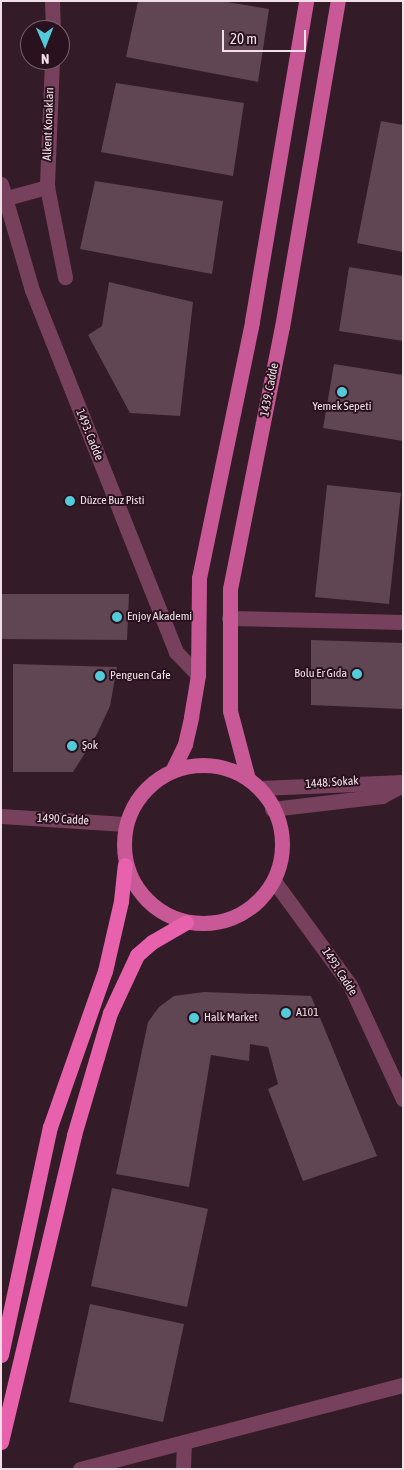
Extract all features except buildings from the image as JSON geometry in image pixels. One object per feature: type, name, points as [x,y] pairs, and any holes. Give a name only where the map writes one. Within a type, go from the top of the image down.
[{"type":"highway","points":[[1,1355],[50,1127],[105,971],[122,901],[125,865]]},
{"type":"highway","points":[[1,1442],[74,1135],[110,1013],[137,956],[158,937],[186,922]]},
{"type":"main road","points":[[172,771],[185,744],[198,675],[199,578],[252,321],[306,1]]},
{"type":"main road","name":"1439. Cadde","points":[[248,779],[230,710],[230,589],[282,327],[338,1]]},
{"type":"main road","points":[[208,765],[248,779],[260,788],[282,831],[283,847],[274,881],[249,909],[225,921],[186,922],[164,914],[142,896],[125,865],[125,824],[135,802],[154,781],[172,771],[208,765]]},
{"type":"street","points":[[52,1],[53,20]]},
{"type":"street","name":"Alkent Konakları","points":[[52,70],[47,188],[65,277]]},
{"type":"street","points":[[2,192],[47,188]]},
{"type":"street","name":"1493. Cadde","points":[[2,192],[32,290],[176,652],[198,675]]},
{"type":"street","points":[[230,618],[403,622]]},
{"type":"street","name":"1448. Sokak","points":[[260,788],[403,782]]},
{"type":"street","name":"1448. Sokak","points":[[272,809],[382,796],[403,785]]},
{"type":"street","name":"1490 Cadde","points":[[1,816],[125,824]]},
{"type":"street","name":"1493. Cadde","points":[[274,881],[350,985],[403,1099]]},
{"type":"street","points":[[80,1469],[403,1385]]},
{"type":"street","points":[[183,1469],[184,1442]]},
{"type":"place","name":"Yemek Sepeti","points":[[342,392]]},
{"type":"place","name":"Düzce Buz Pisti","points":[[70,501]]},
{"type":"place","name":"Enjoy Akademi","points":[[117,617]]},
{"type":"place","name":"Bolu Er Gıda","points":[[357,674]]},
{"type":"place","name":"Penguen Cafe","points":[[100,676]]},
{"type":"place","name":"Şok","points":[[72,746]]},
{"type":"place","name":"A101","points":[[286,1013]]},
{"type":"place","name":"Halk Market","points":[[194,1018]]}]
